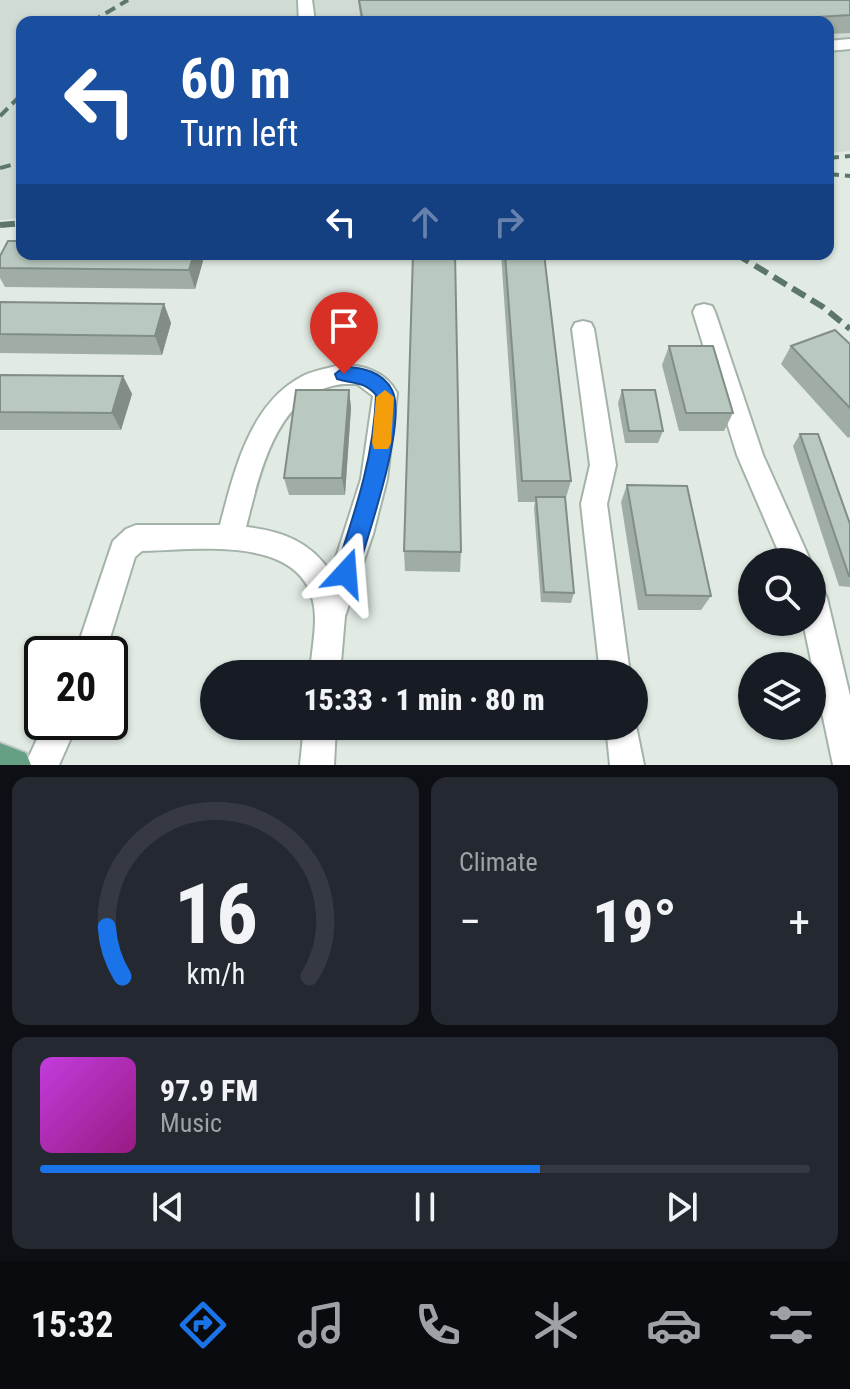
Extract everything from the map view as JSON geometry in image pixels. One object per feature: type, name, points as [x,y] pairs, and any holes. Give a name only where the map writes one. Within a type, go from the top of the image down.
[{"type":"main road","points":[[0,759],[14,765]]},
{"type":"lane","points":[[704,312],[750,455],[791,548]]},
{"type":"lane","points":[[583,329],[603,465],[594,504],[613,660]]},
{"type":"lane","points":[[230,537],[248,471],[272,418],[288,396],[304,385],[326,377],[359,374],[375,382],[385,393],[377,473],[354,552],[330,616],[326,660]]},
{"type":"lane","points":[[96,636],[123,550],[136,538],[230,537],[275,543],[301,557],[320,580],[330,616]]},
{"type":"lane","points":[[821,636],[850,765]]},
{"type":"lane","points":[[42,765],[54,740]]},
{"type":"lane","points":[[317,765],[319,740]]},
{"type":"lane","points":[[624,740],[627,765]]},
{"type":"shaded area","points":[[0,0],[850,0],[850,151],[834,152],[834,16],[16,16],[16,219],[0,220]]},
{"type":"building","points":[[359,0],[850,0],[850,15],[834,16],[362,16]]},
{"type":"building","points":[[8,241],[16,241],[16,260],[192,260],[189,270],[0,268],[0,256]]},
{"type":"building","points":[[413,260],[455,260],[461,552],[404,551]]},
{"type":"building","points":[[505,260],[545,260],[571,481],[522,481]]},
{"type":"building","points":[[0,302],[164,304],[155,336],[0,334]]},
{"type":"building","points":[[835,330],[850,344],[850,408],[791,346]]},
{"type":"building","points":[[669,346],[713,346],[733,413],[686,413]]},
{"type":"building","points":[[0,375],[123,376],[112,413],[0,412]]},
{"type":"building","points":[[296,390],[349,390],[342,478],[284,478]]},
{"type":"building","points":[[622,390],[655,390],[663,431],[629,431]]},
{"type":"building","points":[[800,434],[818,434],[850,524],[850,576],[849,576]]},
{"type":"building","points":[[627,485],[687,486],[711,596],[646,595]]},
{"type":"building","points":[[536,497],[565,497],[574,593],[544,592]]},
{"type":"railway","points":[[101,16],[128,0]]},
{"type":"railway","points":[[0,116],[16,100]]},
{"type":"railway","points":[[834,157],[850,156]]},
{"type":"railway","points":[[0,168],[16,164]]},
{"type":"railway","points":[[834,175],[850,176]]},
{"type":"railway","points":[[0,225],[16,224]]},
{"type":"railway","points":[[746,260],[823,307],[850,329]]},
{"type":"slow traffic","points":[[381,443],[385,397]]},
{"type":"route","points":[[344,374],[359,374],[375,382],[385,393],[377,473],[346,573]]}]
